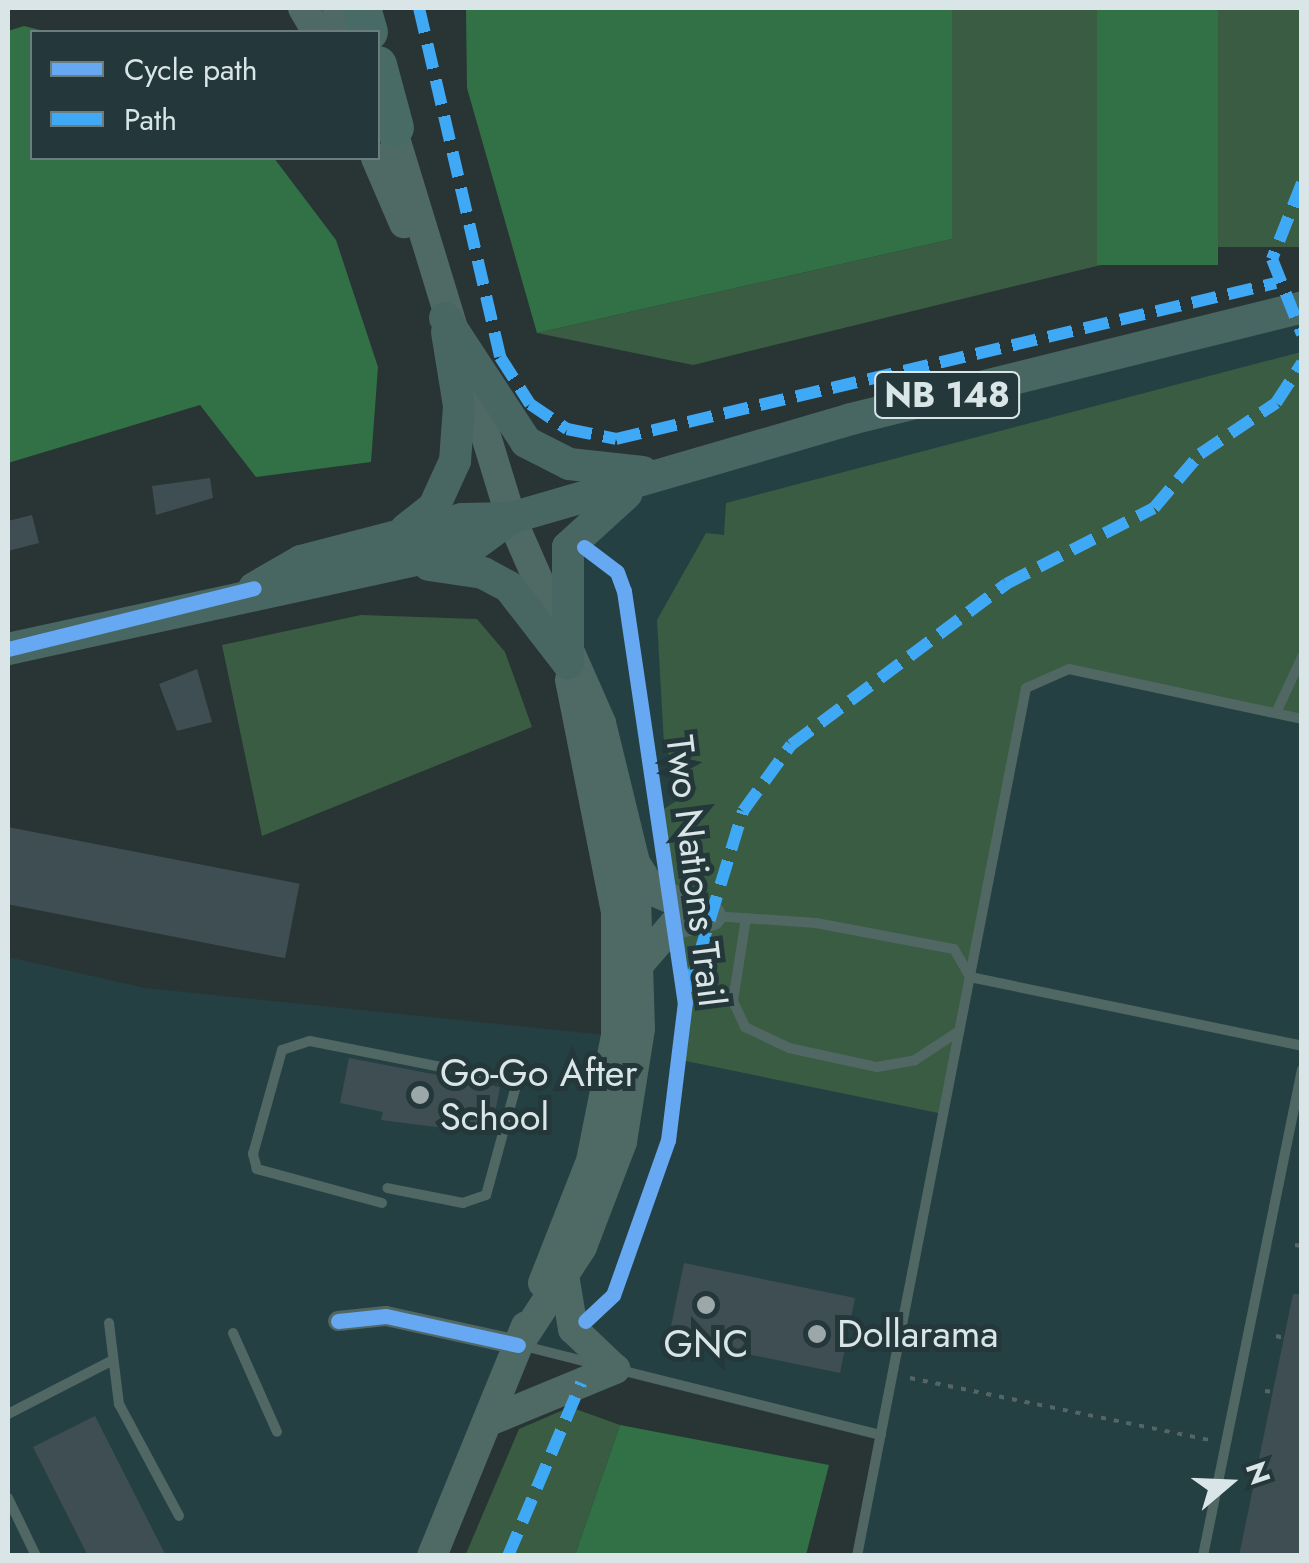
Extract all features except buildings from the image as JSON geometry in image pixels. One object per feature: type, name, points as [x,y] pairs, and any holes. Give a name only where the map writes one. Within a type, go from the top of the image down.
[{"type":"highway","points":[[380,87],[385,143]]},
{"type":"main road","points":[[303,8],[316,30]]},
{"type":"main road","points":[[337,8],[349,30]]},
{"type":"main road","points":[[380,107],[385,143],[511,518],[568,662],[601,723],[636,863],[641,962],[622,1142],[564,1275],[518,1345]]},
{"type":"main road","name":"NB 148","points":[[8,649],[254,588],[300,561],[401,550],[658,474],[1302,307]]},
{"type":"main road","points":[[445,318],[526,442],[569,464],[658,474]]},
{"type":"main road","points":[[445,318],[459,406],[455,461],[434,506],[401,550],[508,587],[568,662]]},
{"type":"main road","points":[[1237,323],[1302,335]]},
{"type":"main road","points":[[432,1556],[591,1161],[616,1036],[616,912],[568,662],[568,547],[593,515],[658,474]]},
{"type":"main road","points":[[636,863],[663,898],[711,916]]},
{"type":"main road","points":[[641,962],[673,925],[711,916]]},
{"type":"main road","points":[[486,1422],[615,1369],[573,1330],[564,1275]]},
{"type":"street","points":[[338,1321],[386,1316],[518,1345]]},
{"type":"lane","points":[[1276,713],[1302,657]]},
{"type":"lane","points":[[857,1556],[1026,688],[1069,669],[1302,719]]},
{"type":"lane","points":[[711,916],[954,949],[970,977],[1302,1046]]},
{"type":"lane","points":[[746,918],[733,1002],[744,1026],[790,1048],[877,1067],[915,1060],[959,1031]]},
{"type":"lane","points":[[382,1203],[257,1170],[253,1154],[282,1050],[310,1040],[516,1082],[486,1195],[463,1204],[387,1188]]},
{"type":"lane","points":[[1203,1556],[1296,1125],[1302,1070]]},
{"type":"lane","points":[[109,1323],[119,1404],[179,1516]]},
{"type":"lane","points":[[234,1333],[277,1432]]},
{"type":"lane","points":[[518,1345],[881,1435]]},
{"type":"lane","points":[[8,1414],[112,1361]]},
{"type":"lane","points":[[8,1498],[36,1556]]},
{"type":"path","points":[[1276,1336],[1284,1338]]},
{"type":"path","points":[[892,1374],[1225,1443]]},
{"type":"path","points":[[1265,1390],[1273,1392]]},
{"type":"shaded area","points":[[1301,307],[1301,1555],[857,1555],[881,1436],[518,1345],[432,1555],[8,1556],[8,957],[145,988],[616,1036],[633,1089],[568,663],[569,547],[658,474]]},
{"type":"green space","points":[[466,8],[952,8],[952,239],[537,333],[467,88]]},
{"type":"green space","points":[[952,8],[1097,8],[1101,265],[693,365],[537,333],[952,239]]},
{"type":"green space","points":[[1097,8],[1218,8],[1218,265],[1097,265]]},
{"type":"green space","points":[[1218,8],[1301,8],[1301,247],[1218,247]]},
{"type":"green space","points":[[24,26],[40,30],[30,30],[30,160],[276,160],[336,240],[378,367],[371,462],[256,477],[200,405],[8,463],[8,31]]},
{"type":"green space","points":[[1301,352],[1301,719],[1069,669],[1026,688],[943,1114],[681,1060],[685,1002],[659,812],[697,788],[681,778],[664,745],[657,620],[706,533],[724,535],[726,503]]},
{"type":"green space","points":[[361,615],[477,619],[505,652],[532,727],[262,836],[222,645]]},
{"type":"green space","points":[[570,1407],[620,1425],[575,1555],[465,1556],[519,1429]]},
{"type":"green space","points":[[620,1425],[829,1465],[806,1555],[575,1555]]},
{"type":"marked path","points":[[419,8],[500,357],[530,404],[567,429],[616,439],[1276,283]]},
{"type":"marked path","points":[[1302,183],[1272,259],[1302,334]]},
{"type":"marked path","points":[[688,991],[743,811],[791,745],[1006,584],[1154,508],[1200,454],[1276,403],[1302,363]]},
{"type":"marked path","points":[[508,1556],[581,1383]]},
{"type":"cycle path","name":"Two Nations Trail","points":[[584,547],[617,572],[624,591],[685,1002],[668,1140],[613,1295],[585,1321]]},
{"type":"cycle path","points":[[8,649],[254,588]]},
{"type":"cycle path","points":[[338,1321],[386,1316],[518,1345]]},
{"type":"place","name":"Go-Go After School","points":[[420,1095]]},
{"type":"place","name":"GNC","points":[[706,1305]]},
{"type":"place","name":"Dollarama","points":[[817,1334]]}]
